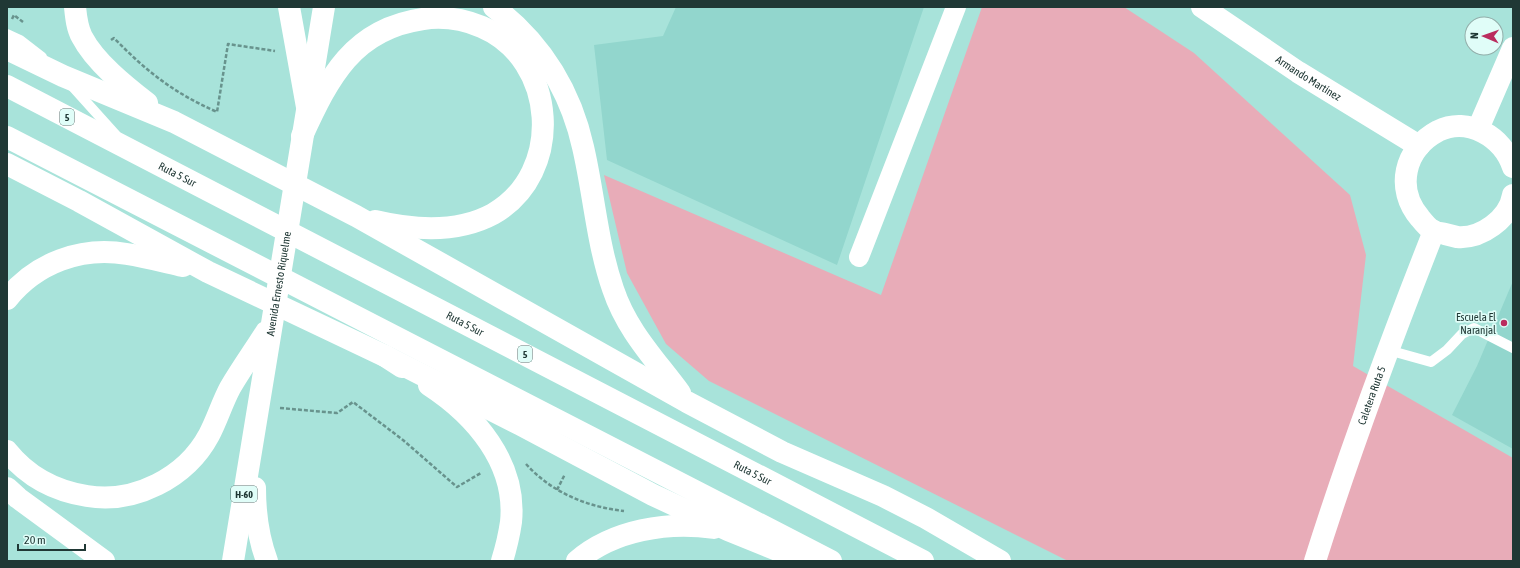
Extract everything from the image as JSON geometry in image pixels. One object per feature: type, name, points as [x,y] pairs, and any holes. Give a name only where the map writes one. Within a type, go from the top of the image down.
[{"type":"main road","points":[[75,7],[76,18],[82,36],[92,52],[128,89],[174,122]]},
{"type":"main road","points":[[289,7],[307,106]]},
{"type":"main road","name":"Avenida Ernesto Riquelme","points":[[233,561],[324,7]]},
{"type":"main road","points":[[494,7],[517,26],[535,45],[549,64],[561,85],[577,125],[583,147],[599,236],[613,290],[640,343],[687,402]]},
{"type":"main road","name":"Armando Martínez","points":[[1202,7],[1298,72],[1419,146]]},
{"type":"main road","points":[[302,136],[318,100],[331,77],[362,44],[390,27],[408,21],[427,18],[459,19],[489,30],[502,38],[523,59],[531,72],[541,100],[543,129],[537,161],[530,176],[521,190],[508,203],[477,221],[459,226],[425,227],[401,225],[356,216]]},
{"type":"main road","points":[[1478,129],[1513,48]]},
{"type":"main road","points":[[7,49],[63,76],[174,122],[356,216],[687,402],[782,452],[883,496],[926,518],[1000,561]]},
{"type":"main road","name":"Ruta 5 Sur","points":[[7,86],[922,561]]},
{"type":"main road","points":[[1513,166],[1505,150],[1493,137],[1478,129],[1465,126],[1452,127],[1439,130],[1428,137],[1419,146],[1409,161],[1405,178],[1407,195],[1414,211],[1425,224],[1434,231],[1458,237],[1475,235],[1491,228],[1503,216],[1512,200],[1513,195]]},
{"type":"main road","points":[[7,137],[831,561]]},
{"type":"main road","points":[[7,164],[79,201],[208,272],[385,356],[521,425],[653,495],[728,530],[805,561]]},
{"type":"main road","name":"Caletera Ruta 5","points":[[1314,561],[1334,500],[1388,350],[1434,231]]},
{"type":"main road","points":[[7,299],[15,289],[30,276],[47,265],[84,253],[126,253],[208,272]]},
{"type":"main road","points":[[7,451],[37,478],[73,494],[93,497],[112,497],[132,494],[150,488],[168,478],[184,466],[198,452],[209,436],[230,388],[271,324]]},
{"type":"main road","points":[[385,356],[441,393],[478,426],[491,443],[501,461],[511,500],[511,521],[508,542],[502,561]]},
{"type":"main road","points":[[255,427],[255,512],[262,547],[267,561]]},
{"type":"main road","points":[[7,488],[18,498],[104,561]]},
{"type":"main road","points":[[577,561],[606,542],[630,533],[670,527],[702,527],[728,530]]},
{"type":"street","points":[[859,257],[956,7]]},
{"type":"lane","points":[[7,34],[20,40],[63,76],[127,148]]},
{"type":"lane","points":[[1388,350],[1431,362],[1447,350],[1462,334],[1474,328],[1513,348]]},
{"type":"lane","points":[[487,384],[521,425]]},
{"type":"path","points":[[228,44],[298,54]]},
{"type":"path","points":[[258,406],[337,413]]},
{"type":"shaded area","points":[[676,7],[924,7],[837,265],[607,160],[594,45],[663,36]]},
{"type":"shaded area","points":[[982,7],[1124,7],[1194,53],[1350,195],[1366,255],[1353,366],[1513,458],[1513,561],[1068,561],[709,381],[666,344],[627,273],[604,175],[881,295]]},
{"type":"shaded area","name":"Escuela El Naranjal","points":[[1513,281],[1513,449],[1452,415],[1477,366]]},
{"type":"place","name":"Escuela El Naranjal","points":[[1504,323]]}]
